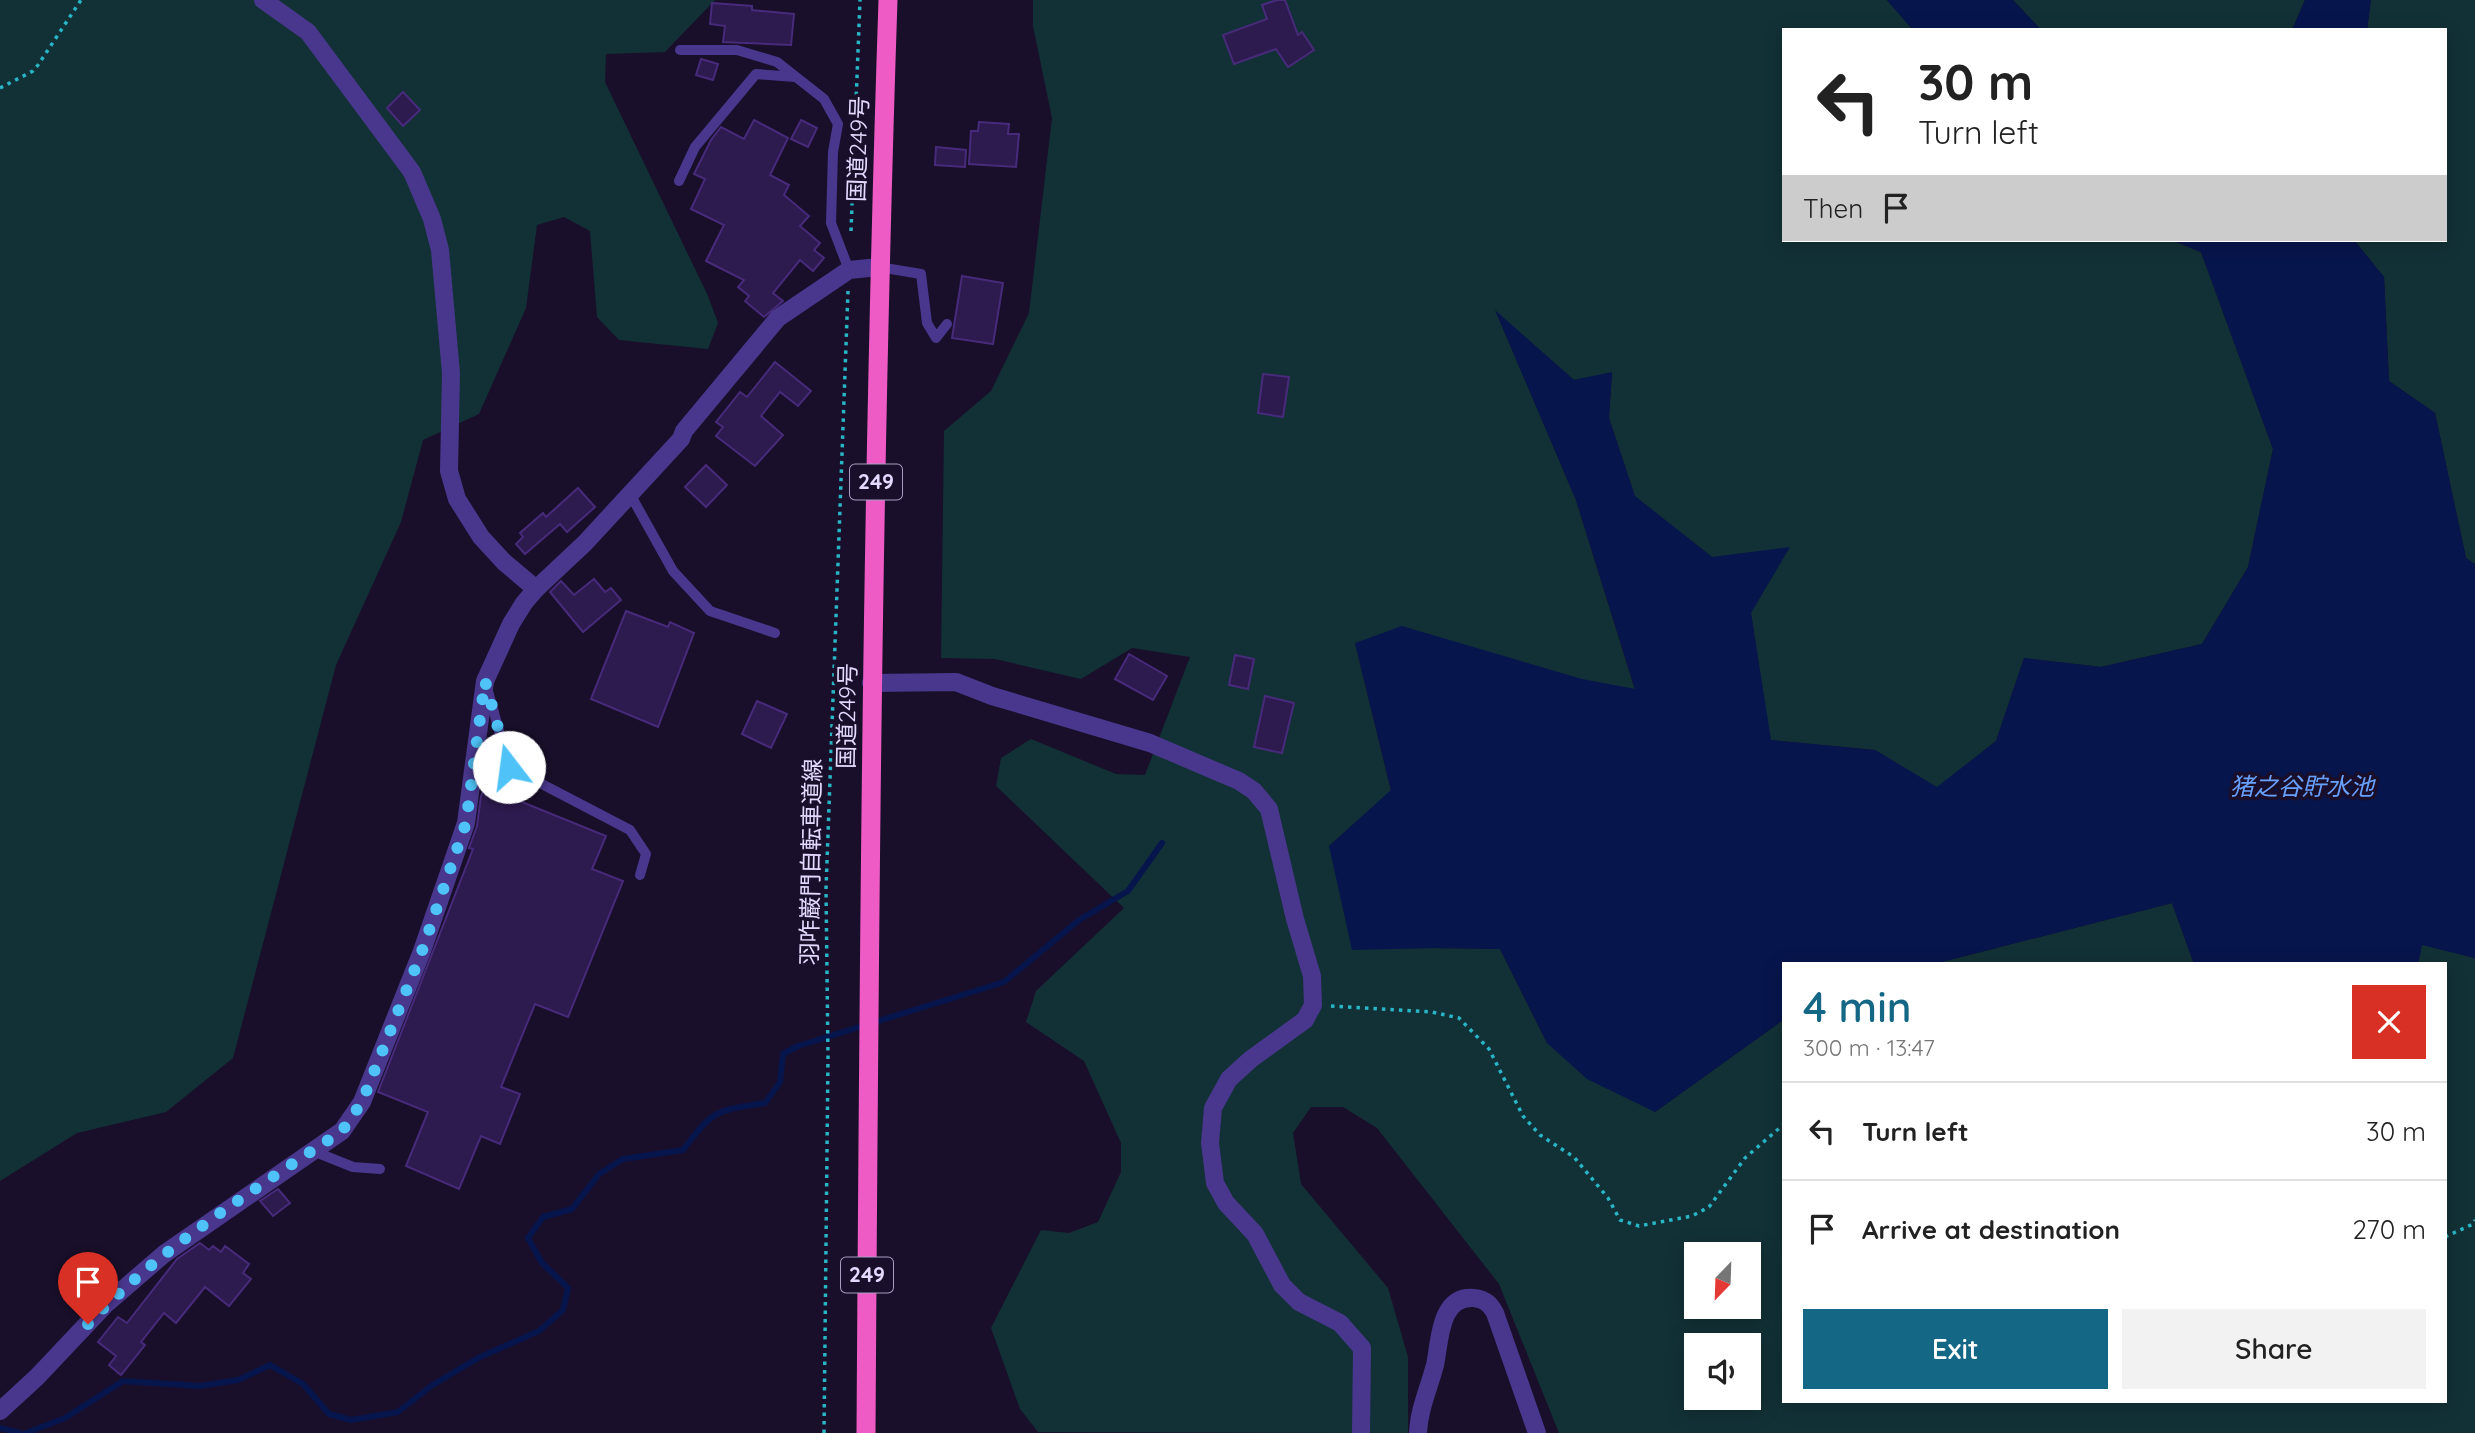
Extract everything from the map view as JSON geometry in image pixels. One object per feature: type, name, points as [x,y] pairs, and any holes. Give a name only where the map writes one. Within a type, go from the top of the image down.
[{"type":"highway","name":"国道249号","points":[[866,1433],[871,683],[879,267],[888,0]]},
{"type":"street","points":[[263,0],[308,32],[412,172],[432,219],[440,250],[451,373],[449,471],[457,499],[481,537],[536,590]]},
{"type":"street","points":[[0,1411],[37,1377],[106,1305],[164,1254],[342,1131],[362,1102],[422,951],[466,823],[485,681],[511,624],[524,603],[585,543],[681,439],[684,431],[778,318],[849,270],[879,267]]},
{"type":"street","points":[[871,683],[956,682],[1150,743],[1239,781],[1254,791],[1269,809],[1295,919],[1312,976],[1313,1005],[1305,1020],[1251,1059],[1229,1079],[1213,1108],[1210,1143],[1215,1182],[1226,1203],[1255,1234],[1282,1285],[1299,1301],[1340,1323],[1362,1349],[1361,1433]]},
{"type":"street","points":[[1418,1433],[1418,1418],[1435,1364],[1439,1331],[1451,1307],[1463,1298],[1477,1298],[1490,1304],[1495,1312],[1537,1433]]},
{"type":"lane","points":[[680,50],[737,50],[777,62],[824,99],[838,124],[833,152],[831,223],[849,270]]},
{"type":"lane","points":[[679,181],[695,147],[756,74],[796,77]]},
{"type":"lane","points":[[879,267],[920,274],[928,323],[936,338],[947,324]]},
{"type":"lane","points":[[630,494],[673,571],[710,611],[775,633]]},
{"type":"lane","points":[[485,681],[509,767],[630,830],[646,854],[640,875]]},
{"type":"lane","points":[[313,1151],[353,1167],[380,1168]]},
{"type":"path","points":[[0,88],[33,71],[82,0]]},
{"type":"path","points":[[850,243],[860,0]]},
{"type":"path","name":"羽咋巌門自転車道線","points":[[824,1433],[828,1057],[826,889],[848,292]]},
{"type":"path","points":[[1313,1005],[1432,1012],[1459,1018],[1489,1049],[1523,1116],[1540,1135],[1574,1157],[1608,1198],[1620,1220],[1639,1226],[1692,1216],[1709,1207],[1745,1157],[1782,1126]]},
{"type":"path","points":[[2447,1236],[2473,1224],[2475,1220]]},
{"type":"green space","points":[[0,0],[715,0],[665,52],[606,54],[605,82],[708,296],[718,323],[708,349],[619,340],[597,317],[590,231],[564,217],[537,225],[526,308],[479,414],[423,440],[401,522],[336,665],[233,1058],[166,1112],[77,1133],[0,1181]]},
{"type":"green space","points":[[1033,0],[1887,0],[1911,28],[1782,28],[1782,242],[2176,242],[2201,252],[2273,449],[2248,567],[2202,644],[2101,667],[2024,658],[1996,741],[1937,788],[1875,750],[1770,740],[1751,613],[1712,557],[1635,497],[1609,418],[1612,373],[1574,380],[1496,312],[1576,500],[1635,690],[1355,643],[1391,791],[1329,846],[1435,948],[1500,949],[1547,1043],[1655,1112],[1782,1021],[1782,1403],[2447,1403],[2447,962],[2418,962],[2422,944],[2475,958],[2475,1433],[1559,1433],[1499,1284],[1377,1128],[1343,1107],[1311,1107],[1293,1133],[1301,1184],[1388,1288],[1408,1357],[1408,1433],[1038,1432],[1020,1409],[991,1328],[1041,1230],[1069,1233],[1098,1222],[1121,1172],[1121,1143],[1084,1061],[1026,1022],[1036,991],[1124,908],[996,786],[1001,758],[1031,739],[1116,774],[1145,775],[1190,657],[1132,648],[1081,679],[995,659],[941,658],[944,431],[991,391],[1029,313],[1052,118],[1033,26]]},
{"type":"green space","points":[[2013,0],[2305,0],[2293,28],[2039,28]]},
{"type":"green space","points":[[2371,0],[2475,0],[2475,564],[2466,558],[2435,413],[2389,381],[2384,277],[2356,242],[2447,242],[2447,28],[2367,28]]},
{"type":"green space","points":[[2172,903],[2193,962],[1942,962]]},
{"type":"water","points":[[1887,0],[2013,0],[2039,28],[1911,28]]},
{"type":"water","points":[[2305,0],[2371,0],[2367,28],[2293,28]]},
{"type":"water","name":"猪之谷貯水池","points":[[2176,242],[2356,242],[2384,277],[2389,381],[2435,413],[2466,558],[2475,564],[2475,958],[2422,945],[2418,962],[2193,962],[2172,903],[1942,962],[1782,962],[1782,1021],[1655,1112],[1587,1079],[1547,1043],[1500,949],[1352,950],[1329,846],[1391,790],[1355,643],[1402,626],[1582,679],[1635,689],[1576,500],[1495,310],[1574,380],[1612,372],[1609,418],[1635,496],[1712,557],[1790,547],[1751,613],[1771,740],[1875,750],[1937,787],[1996,741],[2024,658],[2101,667],[2202,644],[2248,567],[2273,449],[2201,252]]},
{"type":"building","points":[[1285,0],[1298,35],[1302,32],[1314,50],[1288,67],[1276,49],[1234,64],[1223,35],[1267,19],[1262,5]]},
{"type":"building","points":[[712,3],[752,6],[752,10],[794,14],[791,45],[723,42],[725,26],[710,24]]},
{"type":"building","points":[[701,59],[718,64],[713,80],[696,75]]},
{"type":"building","points":[[403,92],[420,110],[403,126],[387,108]]},
{"type":"building","points":[[754,120],[788,138],[770,175],[789,185],[784,195],[809,216],[800,226],[820,243],[814,250],[824,258],[813,271],[800,260],[773,293],[783,301],[764,317],[745,301],[749,296],[738,287],[744,280],[706,261],[724,225],[691,209],[705,179],[694,174],[711,140],[721,127],[744,139]]},
{"type":"building","points":[[801,120],[817,128],[808,147],[791,139]]},
{"type":"building","points":[[979,122],[1009,124],[1008,134],[1019,134],[1016,167],[969,164],[971,131],[978,131]]},
{"type":"building","points":[[936,147],[966,150],[965,167],[935,165]]},
{"type":"building","points":[[962,276],[1003,283],[993,344],[952,338]]},
{"type":"building","points":[[775,362],[811,391],[798,406],[780,392],[761,416],[783,435],[755,466],[716,436],[723,427],[716,422],[740,392],[747,397]]},
{"type":"building","points":[[1263,374],[1289,377],[1283,417],[1258,413]]},
{"type":"building","points":[[706,465],[727,485],[706,507],[685,487]]},
{"type":"building","points":[[578,488],[595,507],[567,532],[560,524],[525,554],[516,544],[523,537],[520,533],[543,513],[546,517]]},
{"type":"building","points":[[594,579],[605,592],[611,588],[621,600],[583,632],[550,592],[561,581],[574,595]]},
{"type":"building","points":[[626,611],[668,627],[670,622],[694,633],[658,727],[591,699]]},
{"type":"building","points":[[1129,654],[1167,676],[1153,700],[1115,679]]},
{"type":"building","points":[[1235,655],[1254,659],[1248,689],[1229,685]]},
{"type":"building","points":[[1265,696],[1294,703],[1282,753],[1254,747]]},
{"type":"building","points":[[757,701],[787,714],[771,748],[742,734]]},
{"type":"building","points":[[485,787],[606,836],[592,869],[623,881],[568,1017],[535,1004],[501,1087],[520,1094],[500,1144],[481,1136],[459,1189],[406,1166],[428,1112],[378,1092],[473,849],[469,848],[477,826],[481,796]]},
{"type":"building","points":[[278,1189],[290,1203],[273,1216],[260,1201]]},
{"type":"building","points":[[200,1243],[209,1250],[213,1246],[221,1252],[225,1246],[249,1264],[243,1273],[251,1279],[229,1306],[205,1287],[176,1323],[164,1313],[141,1342],[145,1345],[121,1375],[109,1365],[116,1356],[98,1342],[118,1317],[127,1323],[177,1259]]},
{"type":"waterway","points":[[26,1433],[65,1418],[123,1381],[200,1386],[238,1380],[270,1365],[303,1384],[329,1414],[351,1420],[398,1412],[431,1386],[478,1358],[539,1331],[563,1310],[568,1288],[542,1263],[528,1238],[543,1217],[572,1209],[599,1174],[623,1159],[683,1150],[702,1126],[717,1114],[765,1103],[780,1082],[783,1054],[798,1046],[1004,982],[1079,920],[1128,891],[1162,843]]},
{"type":"waterway","points":[[0,1428],[20,1433]]},
{"type":"route","points":[[88,1324],[164,1254],[342,1131],[362,1102],[422,951],[466,823],[485,681],[509,767]]}]
